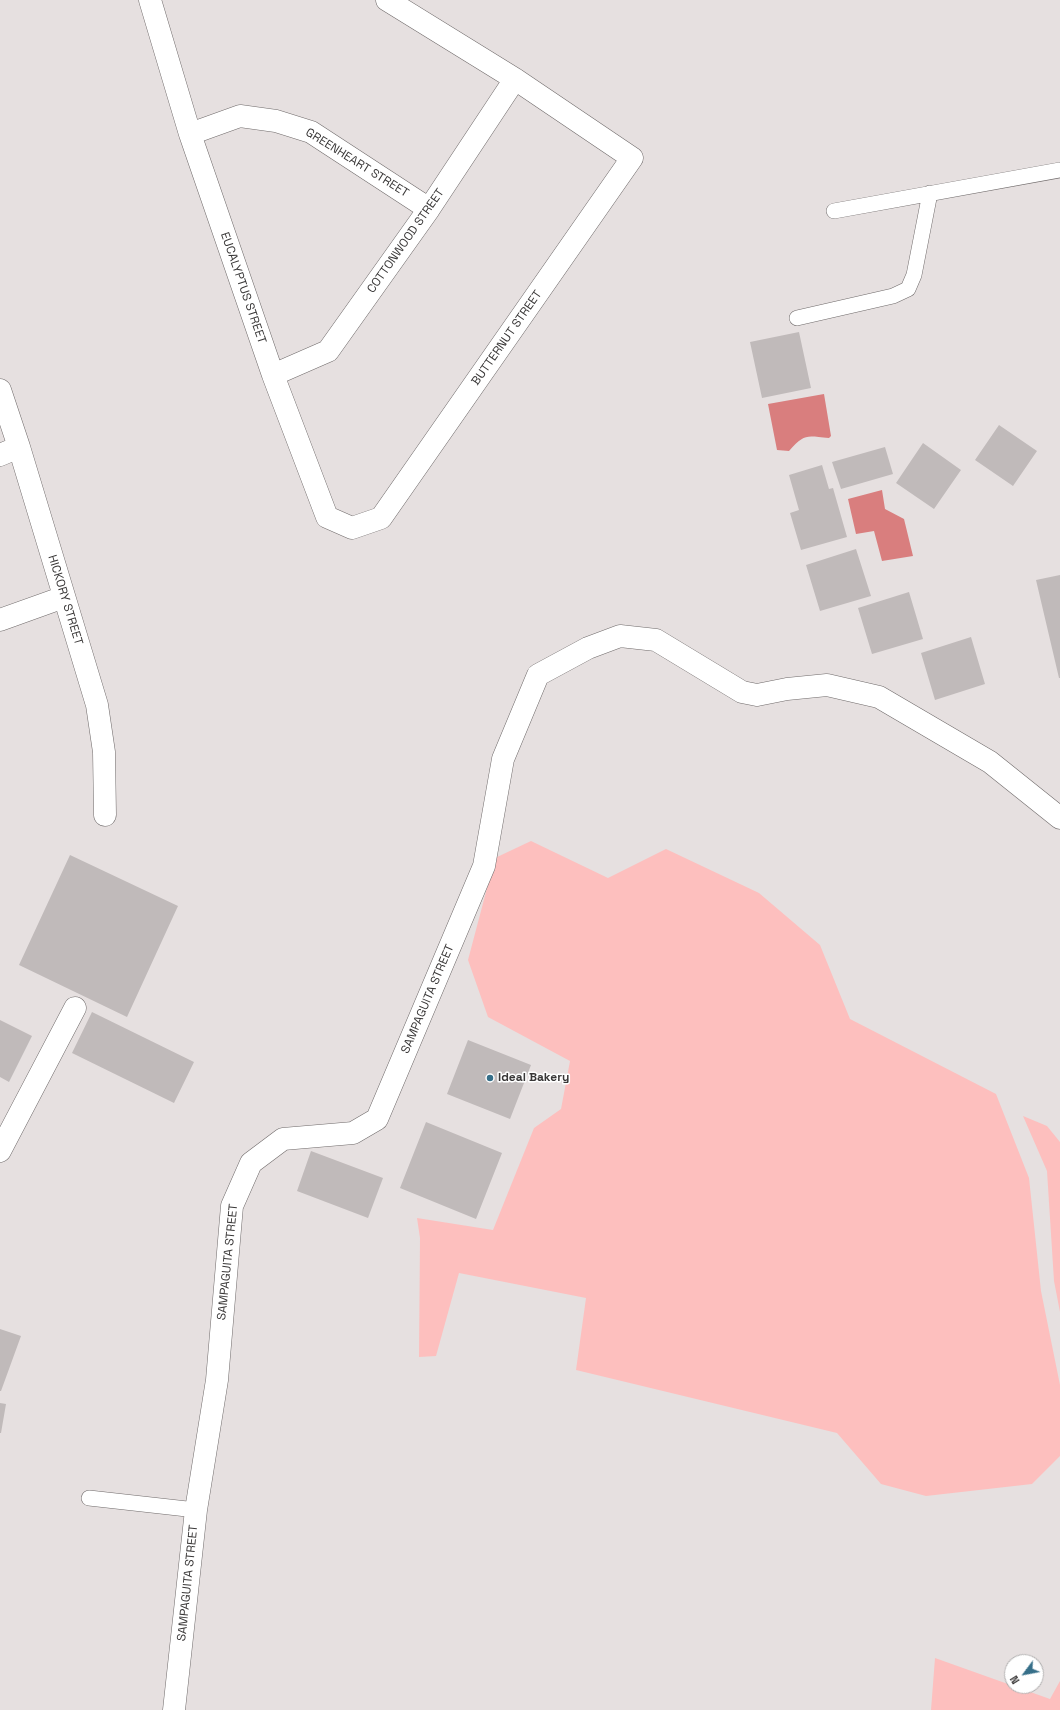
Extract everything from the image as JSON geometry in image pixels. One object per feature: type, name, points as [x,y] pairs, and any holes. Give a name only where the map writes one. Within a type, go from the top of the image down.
[{"type":"street","name":"EUCALYPTUS STREET","points":[[150,0],[190,134],[273,375],[327,517],[352,528],[381,518]]},
{"type":"street","points":[[393,2],[515,79]]},
{"type":"street","name":"BUTTERNUT STREET","points":[[381,518],[632,158],[515,79]]},
{"type":"street","name":"COTTONWOOD STREET","points":[[273,375],[328,351],[429,209],[515,79]]},
{"type":"street","name":"GREENHEART STREET","points":[[190,134],[240,116],[276,120],[311,132],[429,209]]},
{"type":"street","name":"HICKORY STREET","points":[[0,390],[10,451],[64,597],[97,705],[104,752],[105,815]]},
{"type":"street","points":[[0,620],[64,597]]},
{"type":"street","name":"SAMPAGUITA STREET","points":[[174,1710],[196,1510],[217,1380],[232,1206],[251,1163],[283,1139],[353,1132],[377,1119],[484,866],[504,759],[538,675],[588,648],[620,636],[656,640],[742,692],[757,695],[786,689],[827,685],[879,697],[990,762],[1060,818]]},
{"type":"street","points":[[0,1151],[75,1008]]},
{"type":"lane","points":[[834,211],[1060,170]]},
{"type":"lane","points":[[798,318],[893,296],[908,289],[914,275],[930,193]]},
{"type":"lane","points":[[89,1498],[196,1510]]},
{"type":"shaded area","points":[[824,394],[831,436],[829,438],[806,437],[799,441],[789,451],[777,450],[768,404]]},
{"type":"shaded area","points":[[882,490],[885,509],[904,519],[913,556],[882,561],[874,531],[856,534],[848,499]]},
{"type":"shaded area","points":[[531,841],[608,878],[666,849],[759,893],[820,945],[850,1019],[996,1094],[1029,1178],[1041,1291],[1060,1385],[1060,1456],[1032,1484],[926,1496],[881,1484],[837,1433],[576,1370],[586,1298],[459,1273],[436,1356],[419,1357],[420,1238],[417,1218],[493,1230],[534,1128],[561,1109],[570,1061],[488,1017],[468,960],[495,858]]},
{"type":"shaded area","points":[[1023,1116],[1047,1126],[1060,1142],[1060,1312],[1054,1281],[1047,1171]]},
{"type":"shaded area","points":[[935,1658],[1004,1683],[1004,1694],[1036,1694],[1050,1699],[1060,1681],[1060,1710],[931,1710]]},
{"type":"building","points":[[799,332],[811,388],[762,398],[750,342]]},
{"type":"building","points":[[999,425],[1037,451],[1013,486],[975,460]]},
{"type":"building","points":[[923,443],[961,470],[934,509],[896,483]]},
{"type":"building","points":[[885,447],[893,474],[841,489],[832,462]]},
{"type":"building","points":[[822,465],[829,489],[833,488],[847,537],[801,550],[790,513],[799,510],[789,475]]},
{"type":"building","points":[[856,549],[871,596],[820,611],[806,565]]},
{"type":"building","points":[[1060,575],[1060,678],[1059,678],[1036,580]]},
{"type":"building","points":[[909,592],[923,639],[872,654],[858,608]]},
{"type":"building","points":[[971,637],[985,684],[935,700],[921,653]]},
{"type":"building","points":[[70,855],[178,906],[127,1017],[19,965]]},
{"type":"building","points":[[92,1012],[194,1062],[174,1103],[72,1053]]},
{"type":"building","points":[[0,1020],[32,1036],[9,1082],[0,1077]]},
{"type":"building","points":[[468,1040],[531,1065],[510,1119],[447,1094]]},
{"type":"building","points":[[426,1122],[502,1153],[476,1219],[400,1188]]},
{"type":"building","points":[[311,1151],[383,1178],[368,1218],[297,1191]]},
{"type":"building","points":[[0,1329],[21,1336],[1,1391],[0,1391]]},
{"type":"building","points":[[0,1403],[6,1404],[1,1433],[0,1433]]},
{"type":"place","name":"Ideal Bakery","points":[[490,1078]]}]
